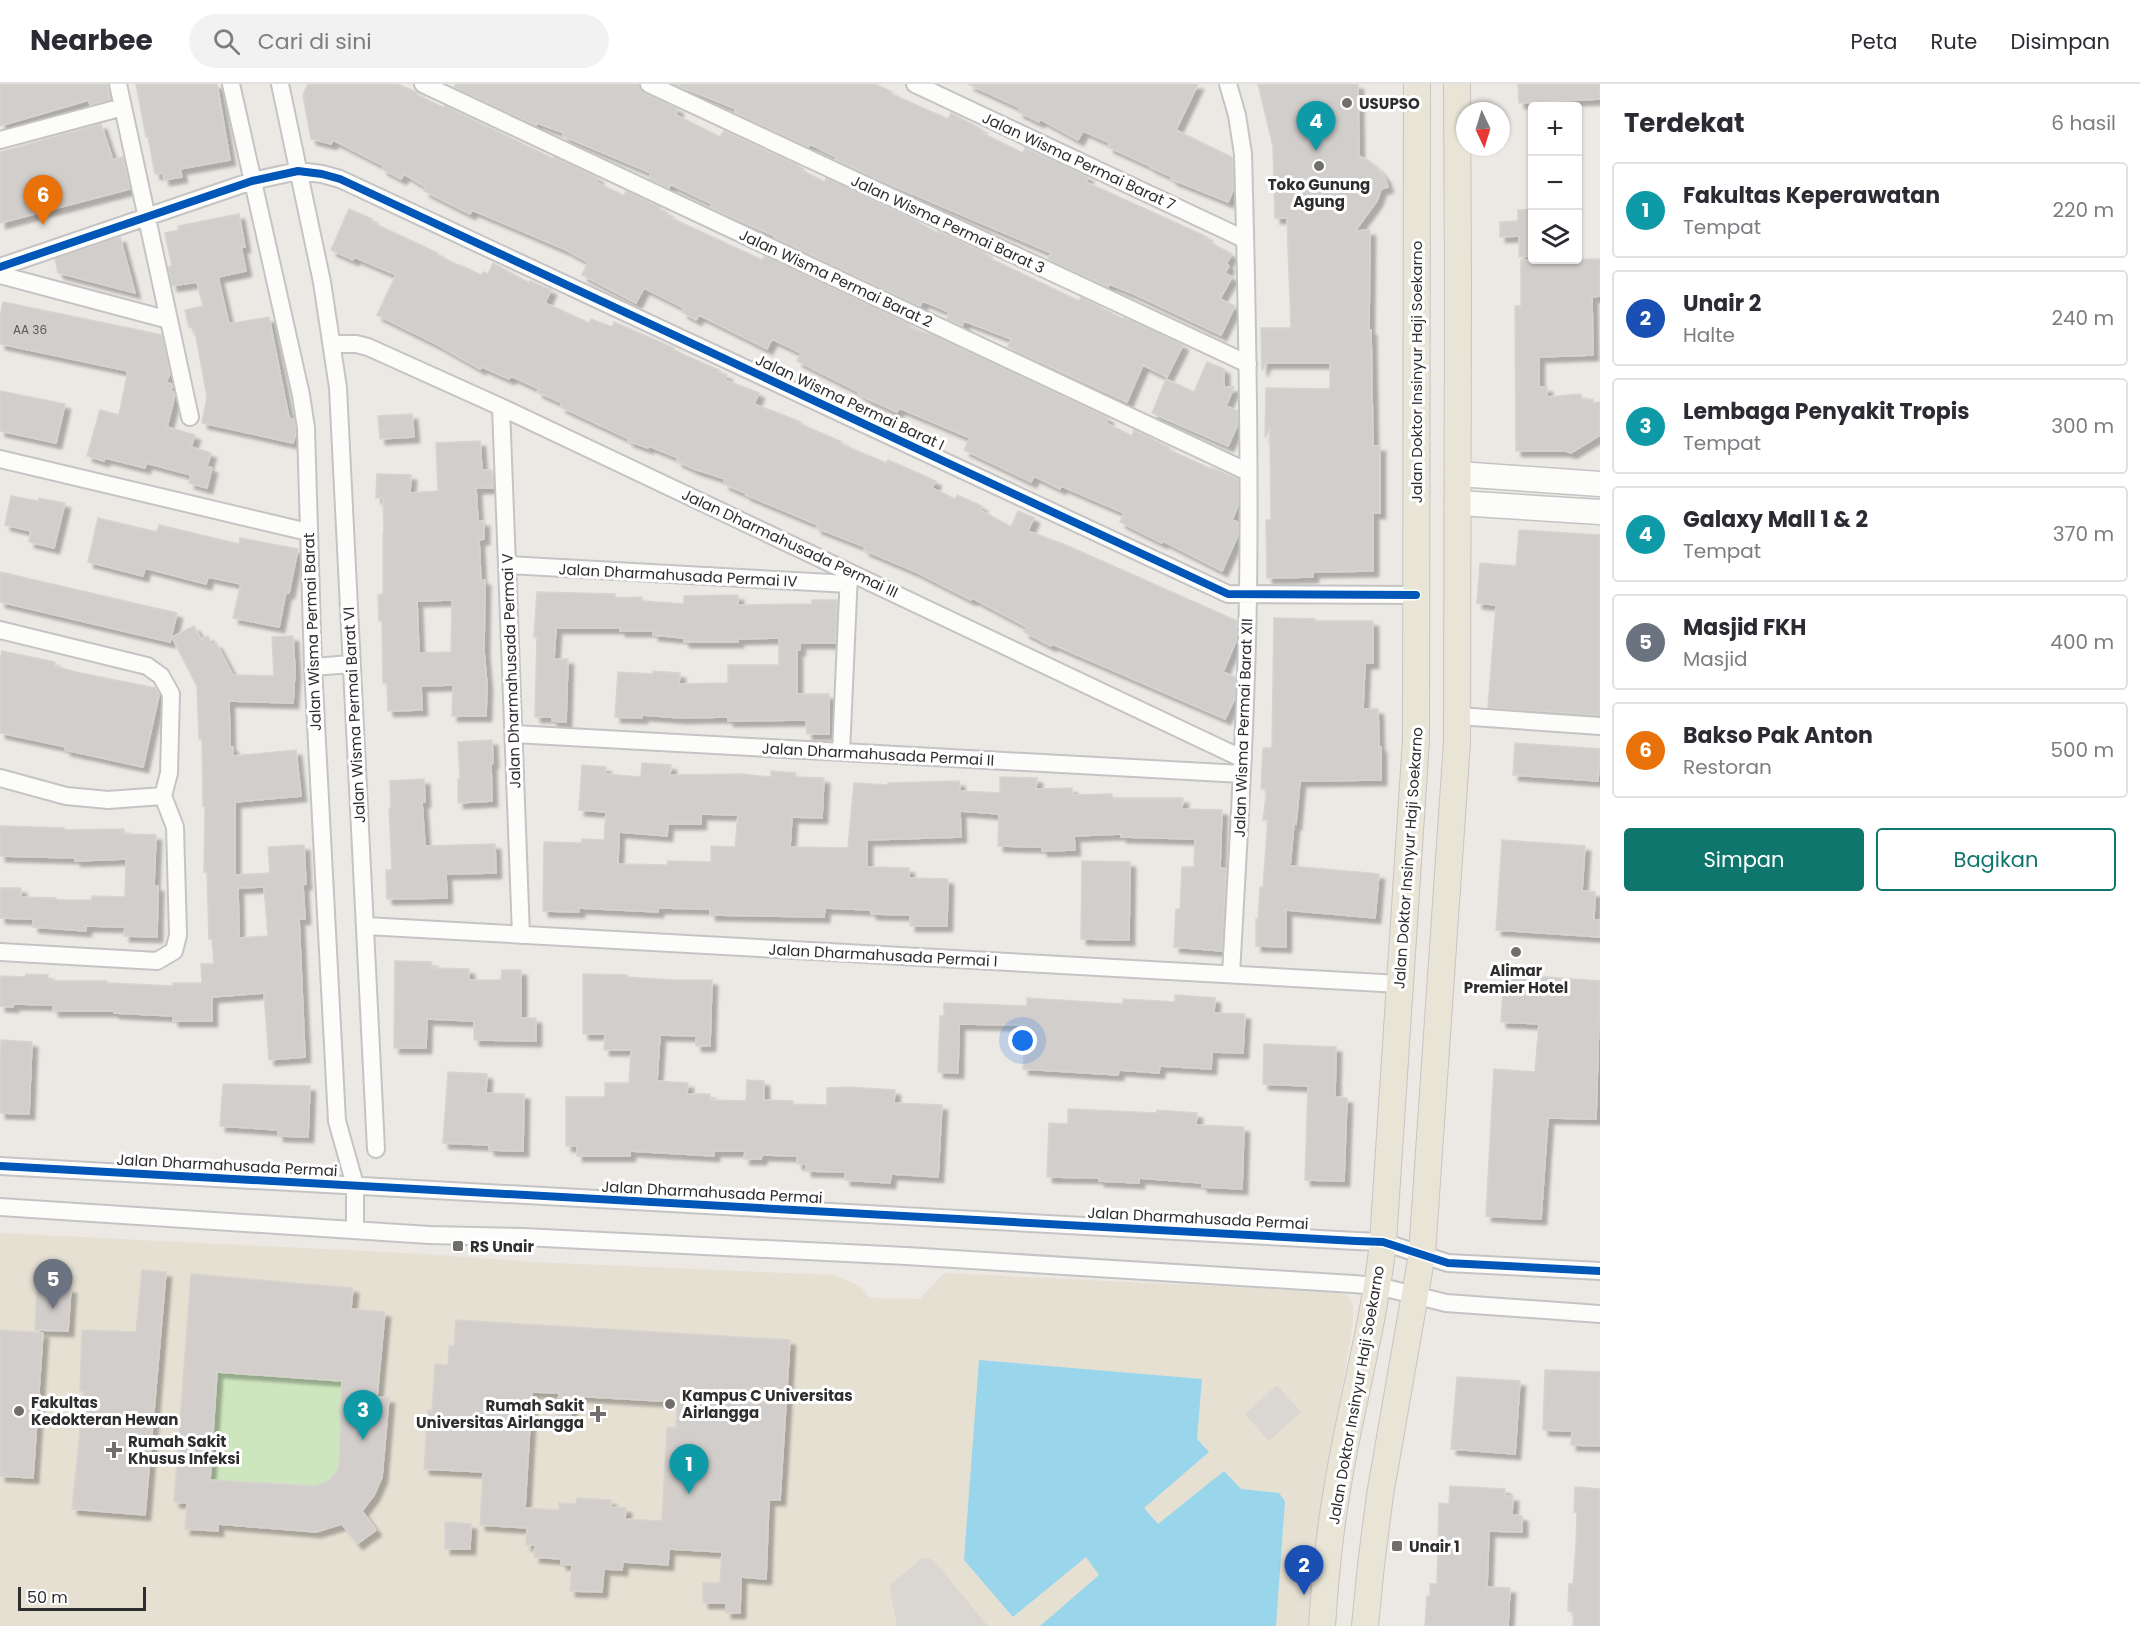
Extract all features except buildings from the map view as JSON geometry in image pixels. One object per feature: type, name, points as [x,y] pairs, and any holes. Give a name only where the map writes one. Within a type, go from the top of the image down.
[{"type":"main road","name":"Jalan Doktor Insinyur Haji Soekarno","points":[[1322,1626],[1327,1562],[1337,1489],[1378,1286],[1383,1242],[1416,740],[1417,84]]},
{"type":"main road","points":[[1365,1626],[1380,1495],[1422,1254],[1457,742],[1457,84]]},
{"type":"main road","points":[[1416,234],[1422,218],[1429,214],[1450,215],[1458,221]]},
{"type":"main road","points":[[1458,474],[1600,484]]},
{"type":"main road","points":[[1458,503],[1600,512]]},
{"type":"main road","points":[[1416,740],[1437,748],[1448,747],[1457,742]]},
{"type":"street","points":[[118,84],[190,417]]},
{"type":"street","name":"Jalan Wisma Permai Barat","points":[[231,84],[255,181],[306,428],[313,667],[337,1120],[355,1185]]},
{"type":"street","points":[[0,267],[145,216],[255,181],[292,172],[280,84]]},
{"type":"street","name":"Jalan Wisma Permai Barat 2","points":[[423,84],[1248,472]]},
{"type":"street","name":"Jalan Wisma Permai Barat 3","points":[[648,84],[1248,364]]},
{"type":"street","name":"Jalan Wisma Permai Barat 7","points":[[915,84],[1244,234]]},
{"type":"street","name":"Jalan Wisma Permai Barat XII","points":[[1228,84],[1237,115],[1243,154],[1248,364],[1248,595],[1231,974]]},
{"type":"street","points":[[0,140],[123,107]]},
{"type":"street","name":"Jalan Wisma Permai Barat VI","points":[[292,172],[318,260],[333,344],[338,388],[376,1149]]},
{"type":"street","name":"Jalan Wisma Permai Barat I","points":[[292,172],[340,178],[1228,594],[1416,595]]},
{"type":"street","points":[[0,275],[169,320]]},
{"type":"street","name":"Jalan Dharmahusada Permai III","points":[[333,344],[356,344],[368,347],[501,407],[1242,766]]},
{"type":"street","name":"Jalan Dharmahusada Permai V","points":[[501,407],[521,935]]},
{"type":"street","points":[[0,459],[308,532]]},
{"type":"street","name":"Jalan Dharmahusada Permai IV","points":[[507,565],[849,577]]},
{"type":"street","points":[[841,752],[849,577]]},
{"type":"street","points":[[0,630],[147,666],[161,676],[171,694],[169,773],[163,796],[175,827],[178,935],[174,951],[157,961],[0,952]]},
{"type":"street","points":[[313,667],[351,664]]},
{"type":"street","points":[[1458,716],[1600,726]]},
{"type":"street","name":"Jalan Dharmahusada Permai II","points":[[514,734],[841,752],[1242,766]]},
{"type":"street","points":[[0,778],[66,796],[108,800],[163,796]]},
{"type":"street","name":"Jalan Dharmahusada Permai I","points":[[366,926],[1400,984]]},
{"type":"street","name":"Jalan Dharmahusada Permai","points":[[0,1166],[1383,1242],[1448,1263],[1600,1271]]},
{"type":"street","name":"Jalan Dharmahusada Permai","points":[[355,1185],[355,1230]]},
{"type":"street","points":[[0,1207],[355,1230],[906,1256],[1378,1286],[1446,1303],[1600,1314]]},
{"type":"shaded area","name":"Kampus C Universitas Airlangga","points":[[0,1233],[425,1254],[532,1262],[833,1275],[858,1285],[871,1298],[920,1299],[944,1273],[1339,1292],[1349,1297],[1353,1306],[1353,1324],[1317,1531],[1310,1626],[0,1626]]},
{"type":"shaded area","points":[[1277,1385],[1301,1412],[1269,1441],[1245,1414]]},
{"type":"shaded area","points":[[928,1558],[934,1561],[988,1626],[897,1626],[890,1591],[891,1584],[921,1559]]},
{"type":"green space","points":[[217,1372],[342,1381],[339,1466],[335,1474],[314,1486],[210,1480]]},
{"type":"water","points":[[979,1360],[1202,1379],[1197,1439],[1209,1452],[1144,1508],[1158,1524],[1224,1471],[1241,1489],[1279,1493],[1285,1501],[1276,1626],[1040,1626],[1099,1575],[1086,1557],[1013,1617],[964,1560]]},
{"type":"cycle path","points":[[0,267],[252,181],[298,171],[322,174],[340,179],[1228,594],[1416,595]]},
{"type":"cycle path","points":[[0,1166],[1383,1242],[1448,1263],[1600,1271]]},
{"type":"place","name":"USUPSO","points":[[1347,103]]},
{"type":"place","name":"Galaxy Mall 1 & 2","points":[[1316,151]]},
{"type":"place","name":"Toko Gunung Agung","points":[[1319,166]]},
{"type":"place","name":"Bakso Pak Anton","points":[[43,225]]},
{"type":"place","name":"Alimar Premier Hotel","points":[[1516,952]]},
{"type":"place","name":"RS Unair","points":[[458,1246]]},
{"type":"place","name":"Masjid FKH","points":[[53,1309]]},
{"type":"place","name":"Kampus C Universitas Airlangga","points":[[670,1404]]},
{"type":"place","name":"Fakultas Kedokteran Hewan","points":[[19,1411]]},
{"type":"place","name":"Rumah Sakit Universitas Airlangga","points":[[598,1414]]},
{"type":"place","name":"Lembaga Penyakit Tropis","points":[[363,1440]]},
{"type":"place","name":"Rumah Sakit Khusus Infeksi","points":[[114,1450]]},
{"type":"place","name":"Fakultas Keperawatan","points":[[689,1494]]},
{"type":"place","name":"Unair 1","points":[[1397,1546]]},
{"type":"place","name":"Unair 2","points":[[1304,1595]]}]
